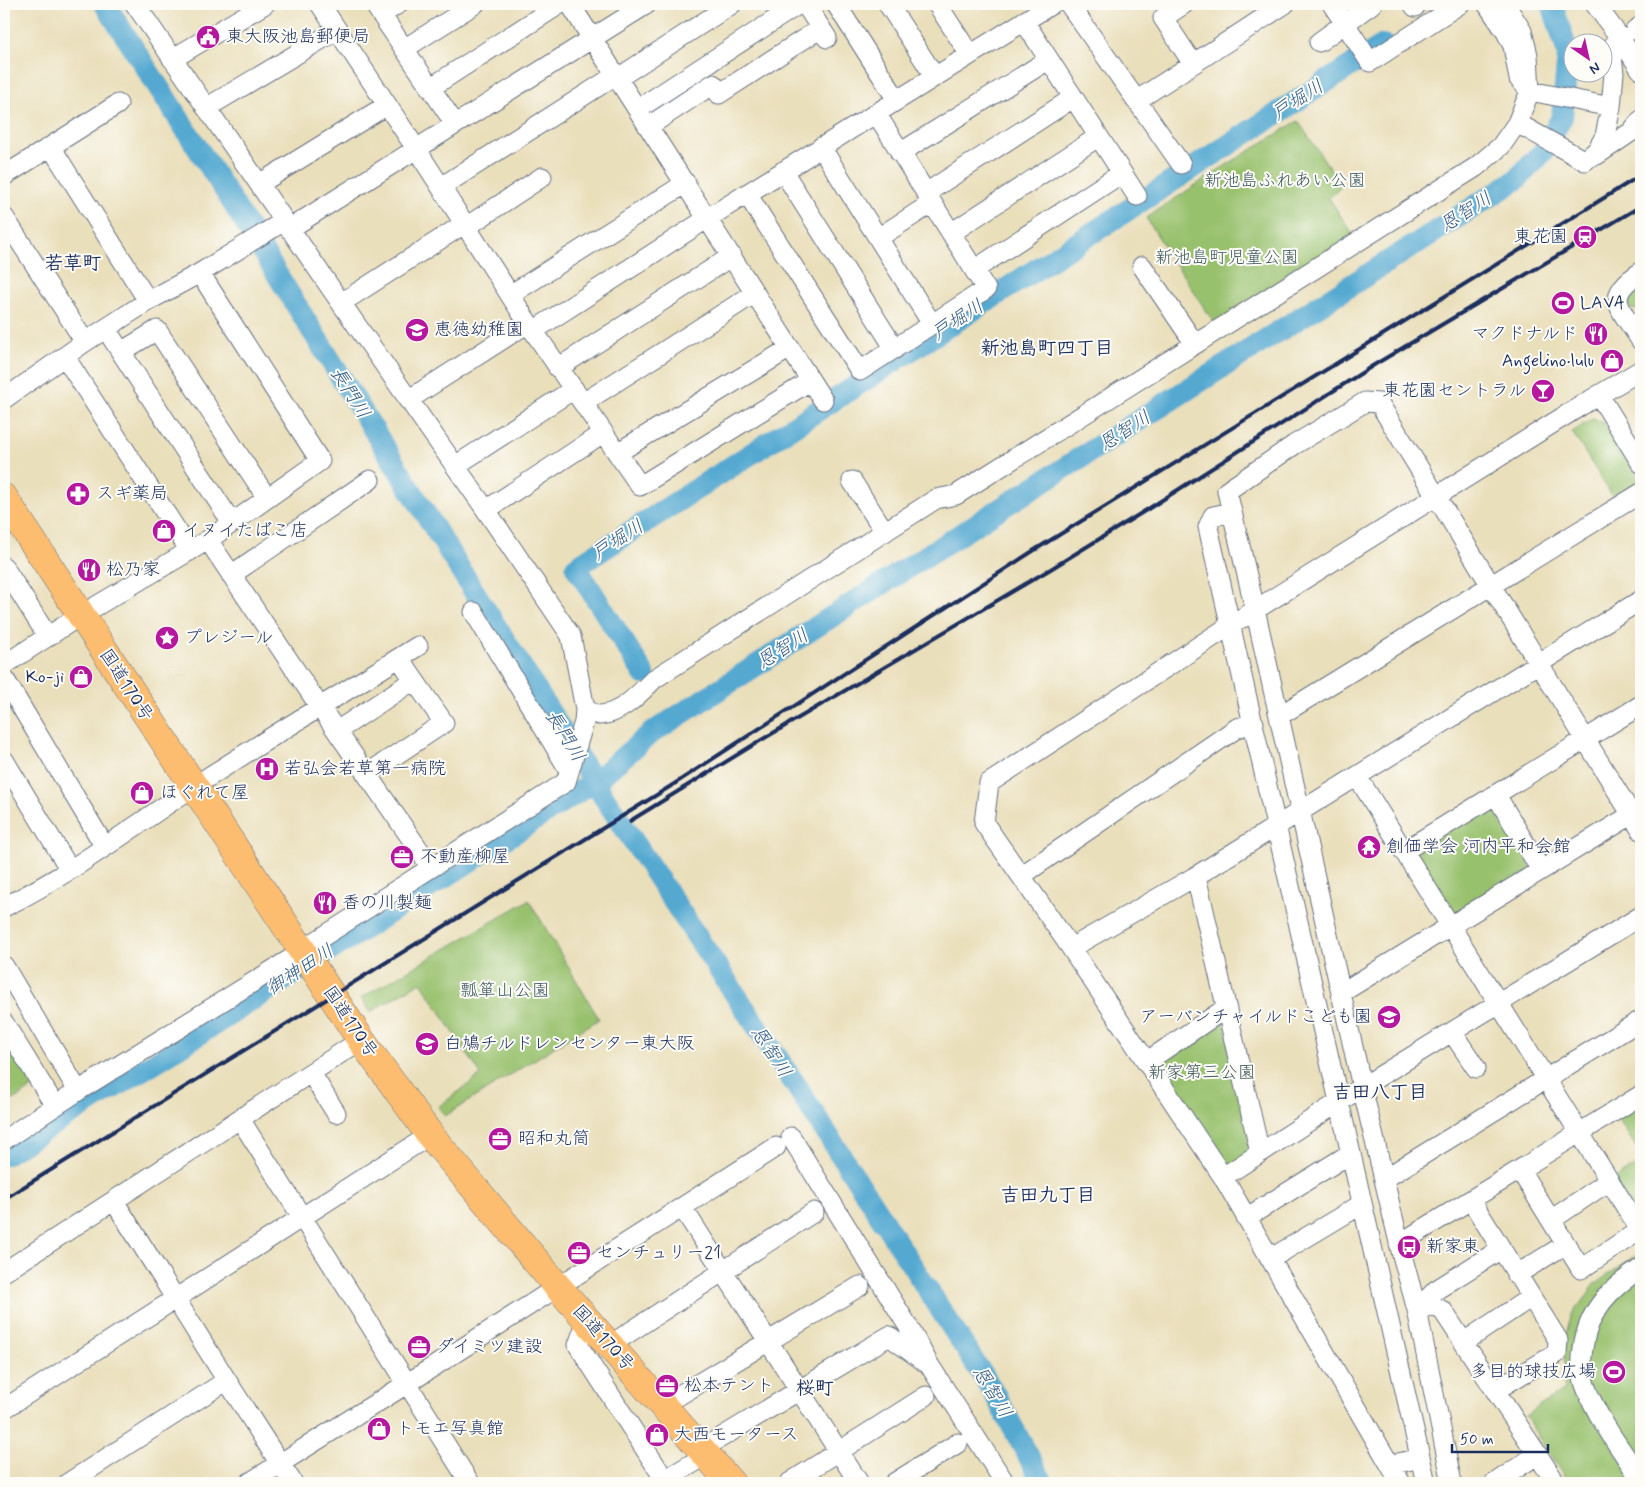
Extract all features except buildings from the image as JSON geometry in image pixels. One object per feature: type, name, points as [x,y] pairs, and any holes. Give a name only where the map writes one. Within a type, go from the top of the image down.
[{"type":"highway","name":"国道170号","points":[[4,498],[307,958],[362,1040],[430,1135],[557,1286],[730,1483]]},
{"type":"street","points":[[172,59],[265,4]]},
{"type":"street","points":[[320,4],[417,150],[530,327],[640,486],[810,381]]},
{"type":"street","points":[[398,4],[377,9],[455,124]]},
{"type":"street","points":[[404,49],[475,4]]},
{"type":"street","points":[[430,88],[560,4]]},
{"type":"street","points":[[570,4],[823,400]]},
{"type":"street","points":[[4,399],[65,358],[85,342],[148,301],[417,150],[646,4]]},
{"type":"street","points":[[441,187],[732,4]]},
{"type":"street","points":[[638,109],[799,4]]},
{"type":"street","points":[[649,126],[713,84],[719,94],[824,33],[808,10],[807,4]]},
{"type":"street","points":[[836,4],[897,100]]},
{"type":"street","points":[[888,4],[934,77]]},
{"type":"street","points":[[938,4],[970,55]]},
{"type":"street","points":[[408,400],[708,218],[1052,4]]},
{"type":"street","points":[[1184,4],[1163,18],[1193,64]]},
{"type":"street","points":[[1136,101],[1285,4]]},
{"type":"street","points":[[1332,4],[1370,62],[1460,4]]},
{"type":"street","points":[[1319,42],[1372,4]]},
{"type":"street","points":[[1487,4],[1513,46],[1519,79],[1530,91],[1611,107]]},
{"type":"street","points":[[584,716],[612,712],[631,700],[654,679],[885,532],[936,500],[956,495],[1476,167],[1501,146],[1517,123],[1530,91],[1528,55],[1522,31],[1505,4]]},
{"type":"street","points":[[1595,4],[1632,31],[1641,70]]},
{"type":"street","points":[[4,1140],[78,1091],[292,958],[307,958],[431,867],[566,782],[584,716],[571,636],[486,510],[321,274],[282,232],[259,184],[172,59],[145,7]]},
{"type":"street","points":[[1077,7],[1136,101],[1181,164]]},
{"type":"street","points":[[1024,21],[1137,196]]},
{"type":"street","points":[[206,108],[337,30]]},
{"type":"street","points":[[1585,161],[1596,150],[1605,136],[1611,107],[1614,73],[1611,48],[1632,31]]},
{"type":"street","points":[[900,152],[1048,60]]},
{"type":"street","points":[[878,238],[929,198],[1072,98]]},
{"type":"street","points":[[4,176],[118,104]]},
{"type":"street","points":[[259,184],[387,105]]},
{"type":"street","points":[[747,194],[860,371],[986,289],[876,113]]},
{"type":"street","points":[[1585,161],[1631,132],[1641,120]]},
{"type":"street","points":[[1517,123],[1585,161]]},
{"type":"street","points":[[951,233],[1098,138]]},
{"type":"street","points":[[51,147],[148,301]]},
{"type":"street","points":[[821,148],[932,324]]},
{"type":"street","points":[[246,166],[281,228]]},
{"type":"street","points":[[783,171],[894,349]]},
{"type":"street","points":[[974,270],[1122,173]]},
{"type":"street","points":[[341,303],[542,177]]},
{"type":"street","points":[[510,295],[686,183]]},
{"type":"street","points":[[4,217],[85,342]]},
{"type":"street","points":[[558,368],[732,256]]},
{"type":"street","points":[[1142,266],[1195,344]]},
{"type":"street","points":[[1641,272],[1626,282],[1619,292],[1618,301],[1641,341]]},
{"type":"street","points":[[105,847],[5,664],[208,540],[320,461],[200,273]]},
{"type":"street","points":[[455,466],[756,294]]},
{"type":"street","points":[[106,329],[232,523]]},
{"type":"street","points":[[121,352],[157,330],[267,498]]},
{"type":"street","points":[[618,453],[790,348]]},
{"type":"street","points":[[65,358],[190,551]]},
{"type":"street","points":[[1401,1483],[1223,1177],[1071,948],[984,822],[990,784],[1255,609],[1641,370]]},
{"type":"street","points":[[1599,396],[1641,463]]},
{"type":"street","points":[[1341,993],[1541,870],[1638,818],[1538,664],[1379,403],[1364,402],[1294,445],[1227,491],[1362,1087],[1399,1244],[1417,1310],[1452,1483]]},
{"type":"street","points":[[486,510],[603,432]]},
{"type":"street","points":[[231,575],[370,480]]},
{"type":"street","points":[[852,481],[885,532]]},
{"type":"street","points":[[1279,716],[1641,493]]},
{"type":"street","points":[[1232,512],[1213,516],[1208,527],[1426,1483]]},
{"type":"street","points":[[208,540],[320,707],[431,867]]},
{"type":"street","points":[[4,567],[48,636]]},
{"type":"street","points":[[1071,948],[1196,876],[1641,600]]},
{"type":"street","points":[[474,612],[570,767]]},
{"type":"street","points":[[4,907],[31,894],[70,870],[193,787],[418,646]]},
{"type":"street","points":[[366,774],[444,723],[399,658]]},
{"type":"street","points":[[337,731],[414,680]]},
{"type":"street","points":[[1404,851],[1641,705]]},
{"type":"street","points":[[1021,876],[1237,728],[1254,723]]},
{"type":"street","points":[[4,760],[70,870]]},
{"type":"street","points":[[1357,776],[1640,1230],[1581,1269],[1520,1170]]},
{"type":"street","points":[[1496,795],[1541,870]]},
{"type":"street","points":[[1196,876],[1260,1153]]},
{"type":"street","points":[[1223,1177],[1362,1087],[1641,916]]},
{"type":"street","points":[[4,966],[78,1091]]},
{"type":"street","points":[[1146,1062],[1226,1008]]},
{"type":"street","points":[[1384,1179],[1641,1020]]},
{"type":"street","points":[[4,1023],[55,1106]]},
{"type":"street","points":[[1452,1032],[1476,1068]]},
{"type":"street","points":[[4,1272],[362,1040]]},
{"type":"street","points":[[311,1073],[336,1113]]},
{"type":"street","points":[[1399,1244],[1641,1095]]},
{"type":"street","points":[[240,1119],[408,1383],[462,1481]]},
{"type":"street","points":[[4,1409],[430,1135]]},
{"type":"street","points":[[249,1483],[783,1142],[908,1326],[930,1366],[1005,1483]]},
{"type":"street","points":[[1246,1218],[1350,1153]]},
{"type":"street","points":[[1551,1220],[1609,1181]]},
{"type":"street","points":[[1471,1200],[1530,1298],[1558,1340],[1557,1353],[1496,1390]]},
{"type":"street","points":[[114,1201],[292,1483]]},
{"type":"street","points":[[1270,1259],[1362,1204]]},
{"type":"street","points":[[682,1207],[859,1483]]},
{"type":"street","points":[[610,1345],[814,1212]]},
{"type":"street","points":[[1516,1275],[1566,1244]]},
{"type":"street","points":[[1417,1310],[1436,1290],[1501,1249]]},
{"type":"street","points":[[1641,1268],[1614,1289],[1594,1311],[1587,1326],[1580,1362],[1584,1384],[1594,1406],[1641,1480]]},
{"type":"street","points":[[663,1406],[860,1286]]},
{"type":"street","points":[[1464,1342],[1530,1298]]},
{"type":"street","points":[[1417,1310],[1432,1305],[1443,1311],[1556,1483]]},
{"type":"street","points":[[587,1320],[578,1345],[662,1482],[799,1389],[889,1336],[930,1366]]},
{"type":"street","points":[[68,1483],[226,1381]]},
{"type":"street","points":[[789,1483],[926,1396]]},
{"type":"street","points":[[894,1483],[958,1443]]},
{"type":"street","points":[[1495,1483],[1538,1454]]},
{"type":"street","points":[[1390,1465],[1420,1458]]},
{"type":"green space","points":[[1298,121],[1342,186],[1329,198],[1356,239],[1216,326],[1146,218],[1223,167]]},
{"type":"green space","points":[[1641,282],[1641,306],[1636,310],[1630,309],[1627,304],[1630,294]]},
{"type":"green space","points":[[1592,419],[1603,422],[1640,479],[1636,489],[1616,502],[1572,432]]},
{"type":"green space","points":[[1488,805],[1498,807],[1532,869],[1459,915],[1448,913],[1414,859],[1417,850]]},
{"type":"green space","name":"瓢箪山公園","points":[[529,900],[599,1019],[445,1116],[438,1107],[481,1075],[421,982],[370,1012],[361,998]]},
{"type":"green space","name":"新家第三公園","points":[[1218,1020],[1225,1022],[1254,1143],[1248,1159],[1234,1168],[1223,1164],[1157,1066],[1160,1056]]},
{"type":"green space","points":[[4,1029],[37,1085],[4,1106]]},
{"type":"green space","points":[[1641,1101],[1641,1155],[1617,1117]]},
{"type":"green space","points":[[1641,1161],[1641,1222],[1614,1180]]},
{"type":"green space","points":[[1641,1252],[1641,1483],[1568,1483],[1525,1416],[1564,1390],[1564,1340],[1572,1314],[1596,1283]]},
{"type":"waterway","name":"長門川","points":[[105,4],[226,192],[594,782],[793,1081],[993,1391],[1043,1483]]},
{"type":"waterway","name":"恩智川","points":[[4,1155],[162,1058],[594,782],[650,734],[1516,180],[1543,152],[1562,117],[1568,54],[1552,4]]},
{"type":"waterway","name":"戸堀川","points":[[644,674],[576,567],[1383,45]]},
{"type":"railway","points":[[4,1199],[671,786],[1033,551],[1641,175]]},
{"type":"railway","points":[[630,821],[758,742],[1049,570],[1374,365],[1641,206]]},
{"type":"place","name":"東大阪池島郵便局","points":[[208,37]]},
{"type":"place","name":"東花園","points":[[1585,237]]},
{"type":"place","name":"LAVA","points":[[1563,303]]},
{"type":"place","name":"恵徳幼稚園","points":[[417,330]]},
{"type":"place","name":"マクドナルド","points":[[1596,334]]},
{"type":"place","name":"Angelino·lulu","points":[[1612,361]]},
{"type":"place","name":"東花園セントラル","points":[[1543,391]]},
{"type":"place","name":"スギ薬局","points":[[78,494]]},
{"type":"place","name":"イヌイたばこ店","points":[[164,531]]},
{"type":"place","name":"松乃家","points":[[89,570]]},
{"type":"place","name":"プレジール","points":[[167,638]]},
{"type":"place","name":"Ko-ji","points":[[81,677]]},
{"type":"place","name":"若弘会若草第一病院","points":[[267,769]]},
{"type":"place","name":"ほぐれて屋","points":[[142,793]]},
{"type":"place","name":"創価学会 河内平和会館","points":[[1369,847]]},
{"type":"place","name":"不動産柳屋","points":[[402,857]]},
{"type":"place","name":"香の川製麺","points":[[325,903]]},
{"type":"place","name":"アーバンチャイルドこども園","points":[[1389,1017]]},
{"type":"place","name":"白鳩チルドレンセンター東大阪","points":[[427,1044]]},
{"type":"place","name":"昭和丸筒","points":[[500,1139]]},
{"type":"place","name":"新家東","points":[[1409,1247]]},
{"type":"place","name":"センチュリー21","points":[[579,1253]]},
{"type":"place","name":"ダイミツ建設","points":[[419,1347]]},
{"type":"place","name":"多目的球技広場","points":[[1614,1372]]},
{"type":"place","name":"松本テント","points":[[667,1386]]},
{"type":"place","name":"トモエ写真館","points":[[379,1429]]},
{"type":"place","name":"大西モータース","points":[[657,1435]]},
{"type":"district","name":"若草町","points":[[73,263]]},
{"type":"district","name":"新池島町四丁目","points":[[1047,348]]},
{"type":"district","name":"吉田八丁目","points":[[1380,1092]]},
{"type":"district","name":"吉田九丁目","points":[[1048,1195]]},
{"type":"district","name":"桜町","points":[[815,1388]]},
{"type":"park label","name":"新池島ふれあい公園","points":[[1285,181]]},
{"type":"park label","name":"新池島町児童公園","points":[[1227,258]]},
{"type":"water label","name":"御神田川","points":[[300,970]]}]
